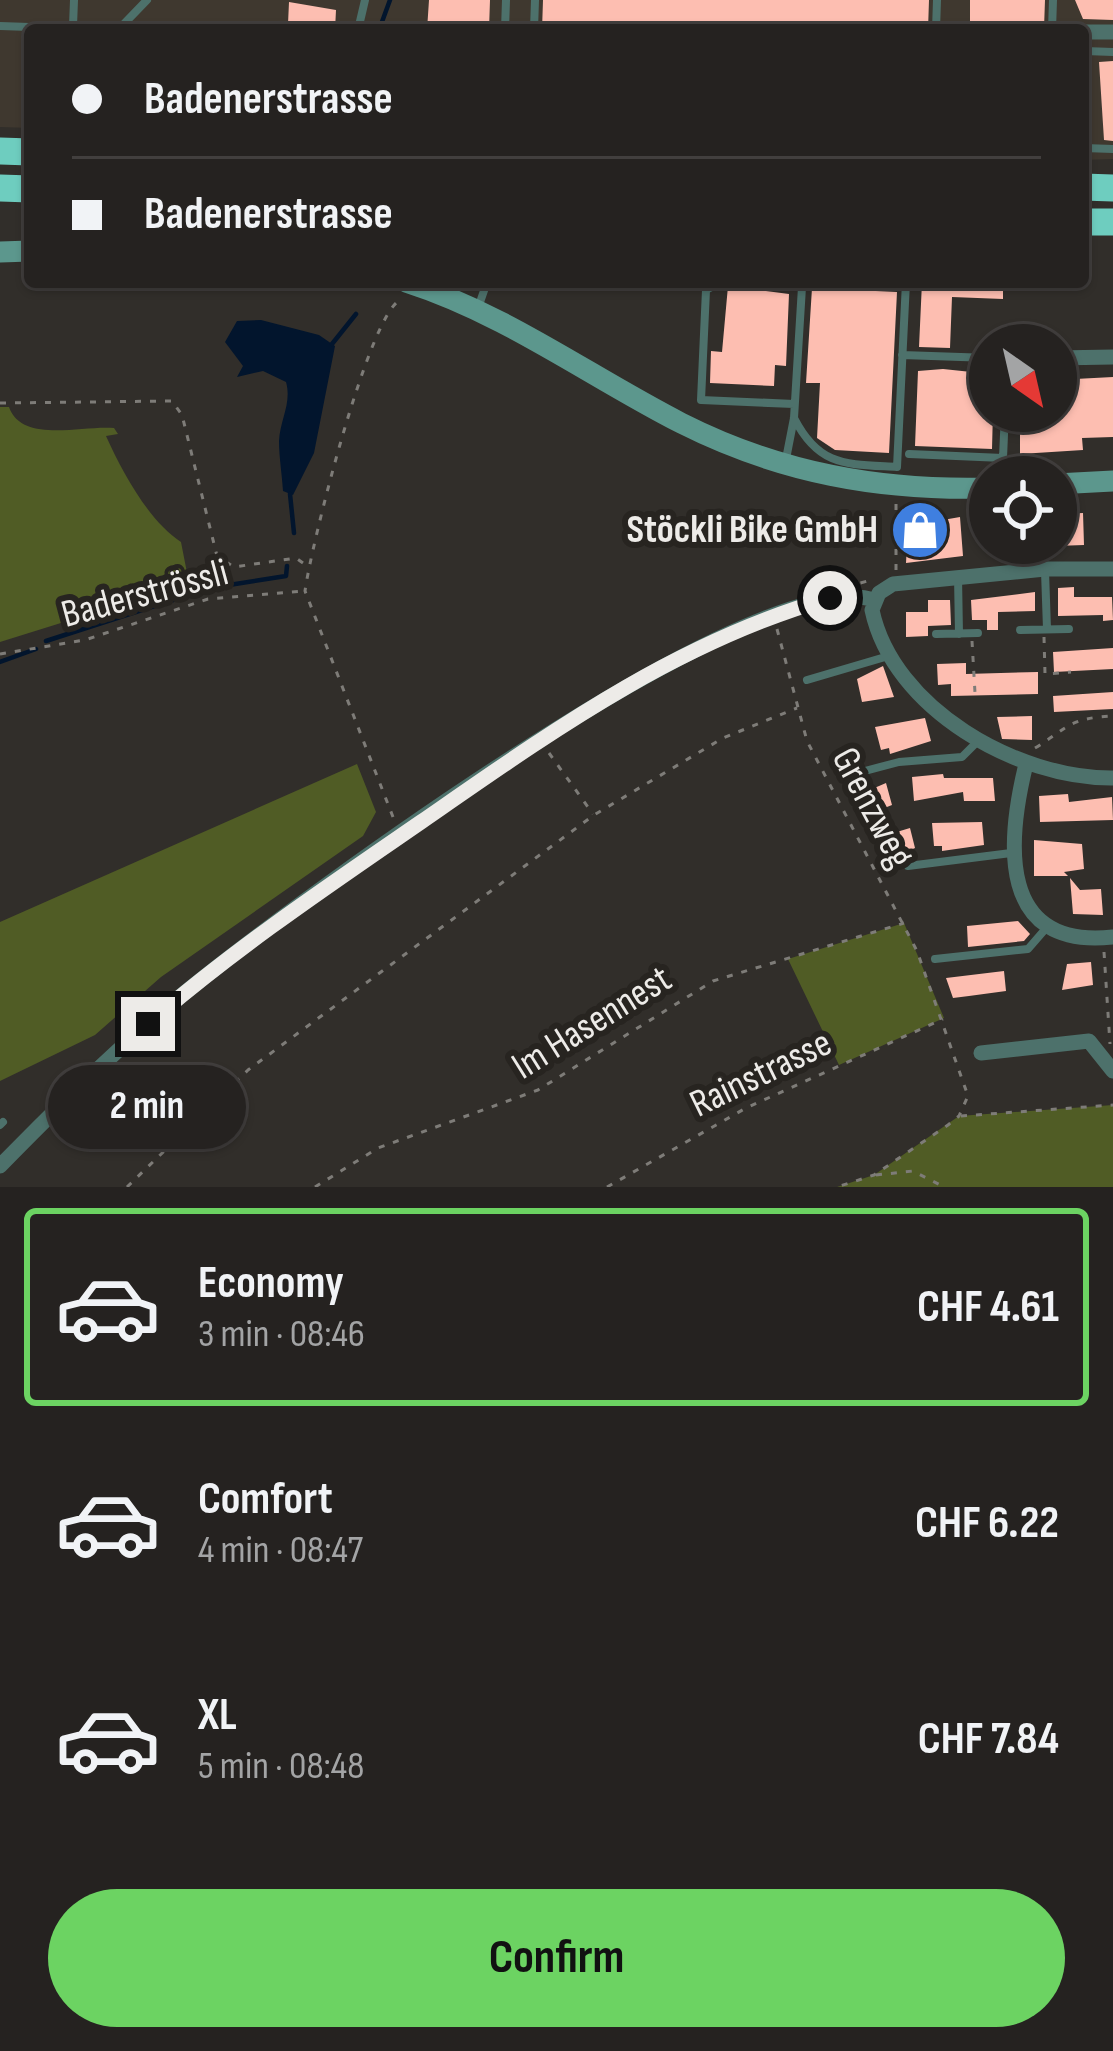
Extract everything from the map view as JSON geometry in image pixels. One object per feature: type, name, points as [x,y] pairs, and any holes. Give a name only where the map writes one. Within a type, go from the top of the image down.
[{"type":"main road","points":[[404,291],[477,310],[686,426],[784,466],[896,488],[969,488]]},
{"type":"main road","points":[[1077,483],[1113,481]]},
{"type":"street","points":[[1077,358],[1113,357]]},
{"type":"street","points":[[0,1166],[169,1006],[403,834],[539,739],[647,672],[774,615],[841,596],[874,600],[896,584],[958,575],[1113,568]]},
{"type":"street","points":[[874,600],[874,621],[893,655],[925,697],[978,740],[1026,764],[1086,778],[1113,778]]},
{"type":"street","points":[[1026,764],[1011,854],[1014,882],[1048,926],[1108,941]]},
{"type":"street","points":[[981,1053],[1089,1041],[1112,1064]]},
{"type":"lane","points":[[124,24],[147,0]]},
{"type":"lane","points":[[477,310],[485,288]]},
{"type":"lane","points":[[710,288],[701,400],[794,404]]},
{"type":"lane","points":[[784,466],[794,418],[802,288]]},
{"type":"lane","points":[[794,418],[820,455],[851,464],[897,467],[906,288]]},
{"type":"lane","points":[[902,355],[969,357]]},
{"type":"lane","points":[[909,454],[1003,458],[1004,432]]},
{"type":"lane","points":[[1045,568],[1046,629]]},
{"type":"lane","points":[[958,575],[959,634]]},
{"type":"lane","points":[[1020,631],[1069,629]]},
{"type":"lane","points":[[936,634],[975,633]]},
{"type":"lane","points":[[807,680],[893,655]]},
{"type":"lane","points":[[846,776],[898,762],[962,757],[978,740]]},
{"type":"lane","points":[[908,866],[1011,854]]},
{"type":"lane","points":[[935,959],[1028,949],[1048,926]]},
{"type":"path","points":[[403,834],[380,788],[305,591],[370,350],[382,316],[404,291]]},
{"type":"path","points":[[0,403],[172,401],[182,415],[217,556],[234,567],[296,558],[308,567]]},
{"type":"path","points":[[896,488],[896,584]]},
{"type":"path","name":"Baderströssli","points":[[0,654],[85,640],[208,598],[305,591]]},
{"type":"path","name":"Grenzweg","points":[[774,615],[806,741],[904,923],[944,1018],[968,1096],[959,1116]]},
{"type":"path","points":[[1046,629],[1046,674],[1071,672]]},
{"type":"path","points":[[975,633],[975,693]]},
{"type":"path","points":[[127,1187],[248,1070],[594,815],[723,738],[797,708]]},
{"type":"path","points":[[1026,764],[1030,751],[1050,733],[1084,718],[1113,716]]},
{"type":"path","points":[[539,739],[594,815]]},
{"type":"path","name":"Im Hasennest","points":[[316,1187],[378,1148],[538,1090],[712,981],[904,923]]},
{"type":"path","points":[[1108,941],[1112,1064]]},
{"type":"path","name":"Rainstrasse","points":[[607,1187],[746,1108],[944,1018]]},
{"type":"path","points":[[874,1175],[959,1116],[1113,1105]]},
{"type":"path","points":[[837,1187],[874,1175],[913,1171],[944,1187]]},
{"type":"shaded area","points":[[0,0],[1113,0],[1113,159],[1089,160],[1089,24],[24,24],[24,128],[0,127]]},
{"type":"green space","points":[[0,407],[9,407],[16,418],[39,429],[114,428],[118,434],[106,436],[113,451],[148,510],[181,542],[189,583],[0,642]]},
{"type":"green space","points":[[357,764],[376,812],[363,836],[161,977],[95,1035],[0,1081],[0,922]]},
{"type":"green space","points":[[904,923],[944,1018],[839,1065],[788,959]]},
{"type":"green space","points":[[1113,1105],[1113,1187],[837,1187],[874,1175],[959,1116]]},
{"type":"water","points":[[261,320],[319,335],[335,346],[314,453],[293,495],[283,491],[279,453],[286,382],[263,371],[237,377],[243,366],[225,342],[237,321]]},
{"type":"building","points":[[429,0],[490,0],[489,24],[427,24]]},
{"type":"building","points":[[543,0],[929,0],[928,24],[542,24]]},
{"type":"building","points":[[970,0],[1045,0],[1044,24],[970,24]]},
{"type":"building","points":[[1075,0],[1113,0],[1113,20],[1083,19]]},
{"type":"building","points":[[289,2],[336,10],[335,24],[288,24]]},
{"type":"building","points":[[1113,61],[1113,141],[1104,140],[1099,62]]},
{"type":"building","points":[[728,288],[789,294],[786,366],[775,365],[774,386],[710,383],[711,351],[722,352]]},
{"type":"building","points":[[812,288],[897,292],[889,453],[835,450],[817,438],[820,383],[806,383]]},
{"type":"building","points":[[922,288],[1003,288],[1003,299],[952,297],[950,348],[919,347]]},
{"type":"building","points":[[918,371],[969,372],[969,432],[992,432],[992,449],[915,446]]},
{"type":"building","points":[[1113,377],[1113,437],[1082,438],[1083,450],[1020,454],[1020,432],[1077,432],[1077,379]]},
{"type":"building","points":[[1077,513],[1083,513],[1084,545],[1077,545]]},
{"type":"building","points":[[960,517],[963,556],[906,563],[908,526]]},
{"type":"building","points":[[1074,587],[1074,597],[1112,597],[1113,620],[1103,621],[1103,615],[1058,616],[1058,588]]},
{"type":"building","points":[[1035,592],[1035,611],[998,612],[998,630],[987,630],[987,620],[972,620],[971,600]]},
{"type":"building","points":[[928,600],[950,600],[951,625],[928,626],[928,636],[906,637],[906,612],[928,612]]},
{"type":"building","points":[[1113,648],[1113,669],[1054,672],[1053,652]]},
{"type":"building","points":[[966,663],[966,674],[1038,672],[1038,694],[951,696],[951,684],[938,685],[937,664]]},
{"type":"building","points":[[883,666],[894,697],[862,702],[857,679]]},
{"type":"building","points":[[1113,692],[1113,709],[1054,712],[1053,696]]},
{"type":"building","points":[[1032,716],[1032,740],[1002,739],[997,717]]},
{"type":"building","points":[[925,718],[931,741],[890,754],[889,748],[881,750],[875,727]]},
{"type":"building","points":[[943,774],[944,778],[993,778],[995,801],[964,801],[963,792],[914,801],[912,777]]},
{"type":"building","points":[[886,783],[892,805],[864,816],[858,795]]},
{"type":"building","points":[[1068,794],[1069,802],[1112,797],[1113,820],[1040,822],[1039,796]]},
{"type":"building","points":[[982,822],[984,845],[942,851],[942,846],[934,846],[932,823]]},
{"type":"building","points":[[910,828],[915,848],[886,861],[880,837]]},
{"type":"building","points":[[1034,840],[1082,844],[1084,869],[1064,872],[1068,876],[1034,876]]},
{"type":"building","points":[[1070,878],[1080,890],[1101,889],[1103,915],[1073,914]]},
{"type":"building","points":[[1018,921],[1030,934],[1024,941],[968,947],[967,926]]},
{"type":"building","points":[[1091,962],[1093,985],[1062,990],[1067,964]]},
{"type":"building","points":[[1004,971],[1006,991],[953,998],[946,978]]},
{"type":"waterway","points":[[381,24],[390,0]]},
{"type":"waterway","points":[[332,344],[356,314]]},
{"type":"waterway","points":[[290,494],[294,533]]},
{"type":"waterway","points":[[46,641],[210,588],[286,576],[287,566]]},
{"type":"waterway","points":[[0,662],[36,649]]},
{"type":"place","name":"Stöckli Bike GmbH","points":[[920,530]]},
{"type":"route","points":[[148,1024],[279,922],[583,711],[697,648],[774,615],[830,598]]}]
